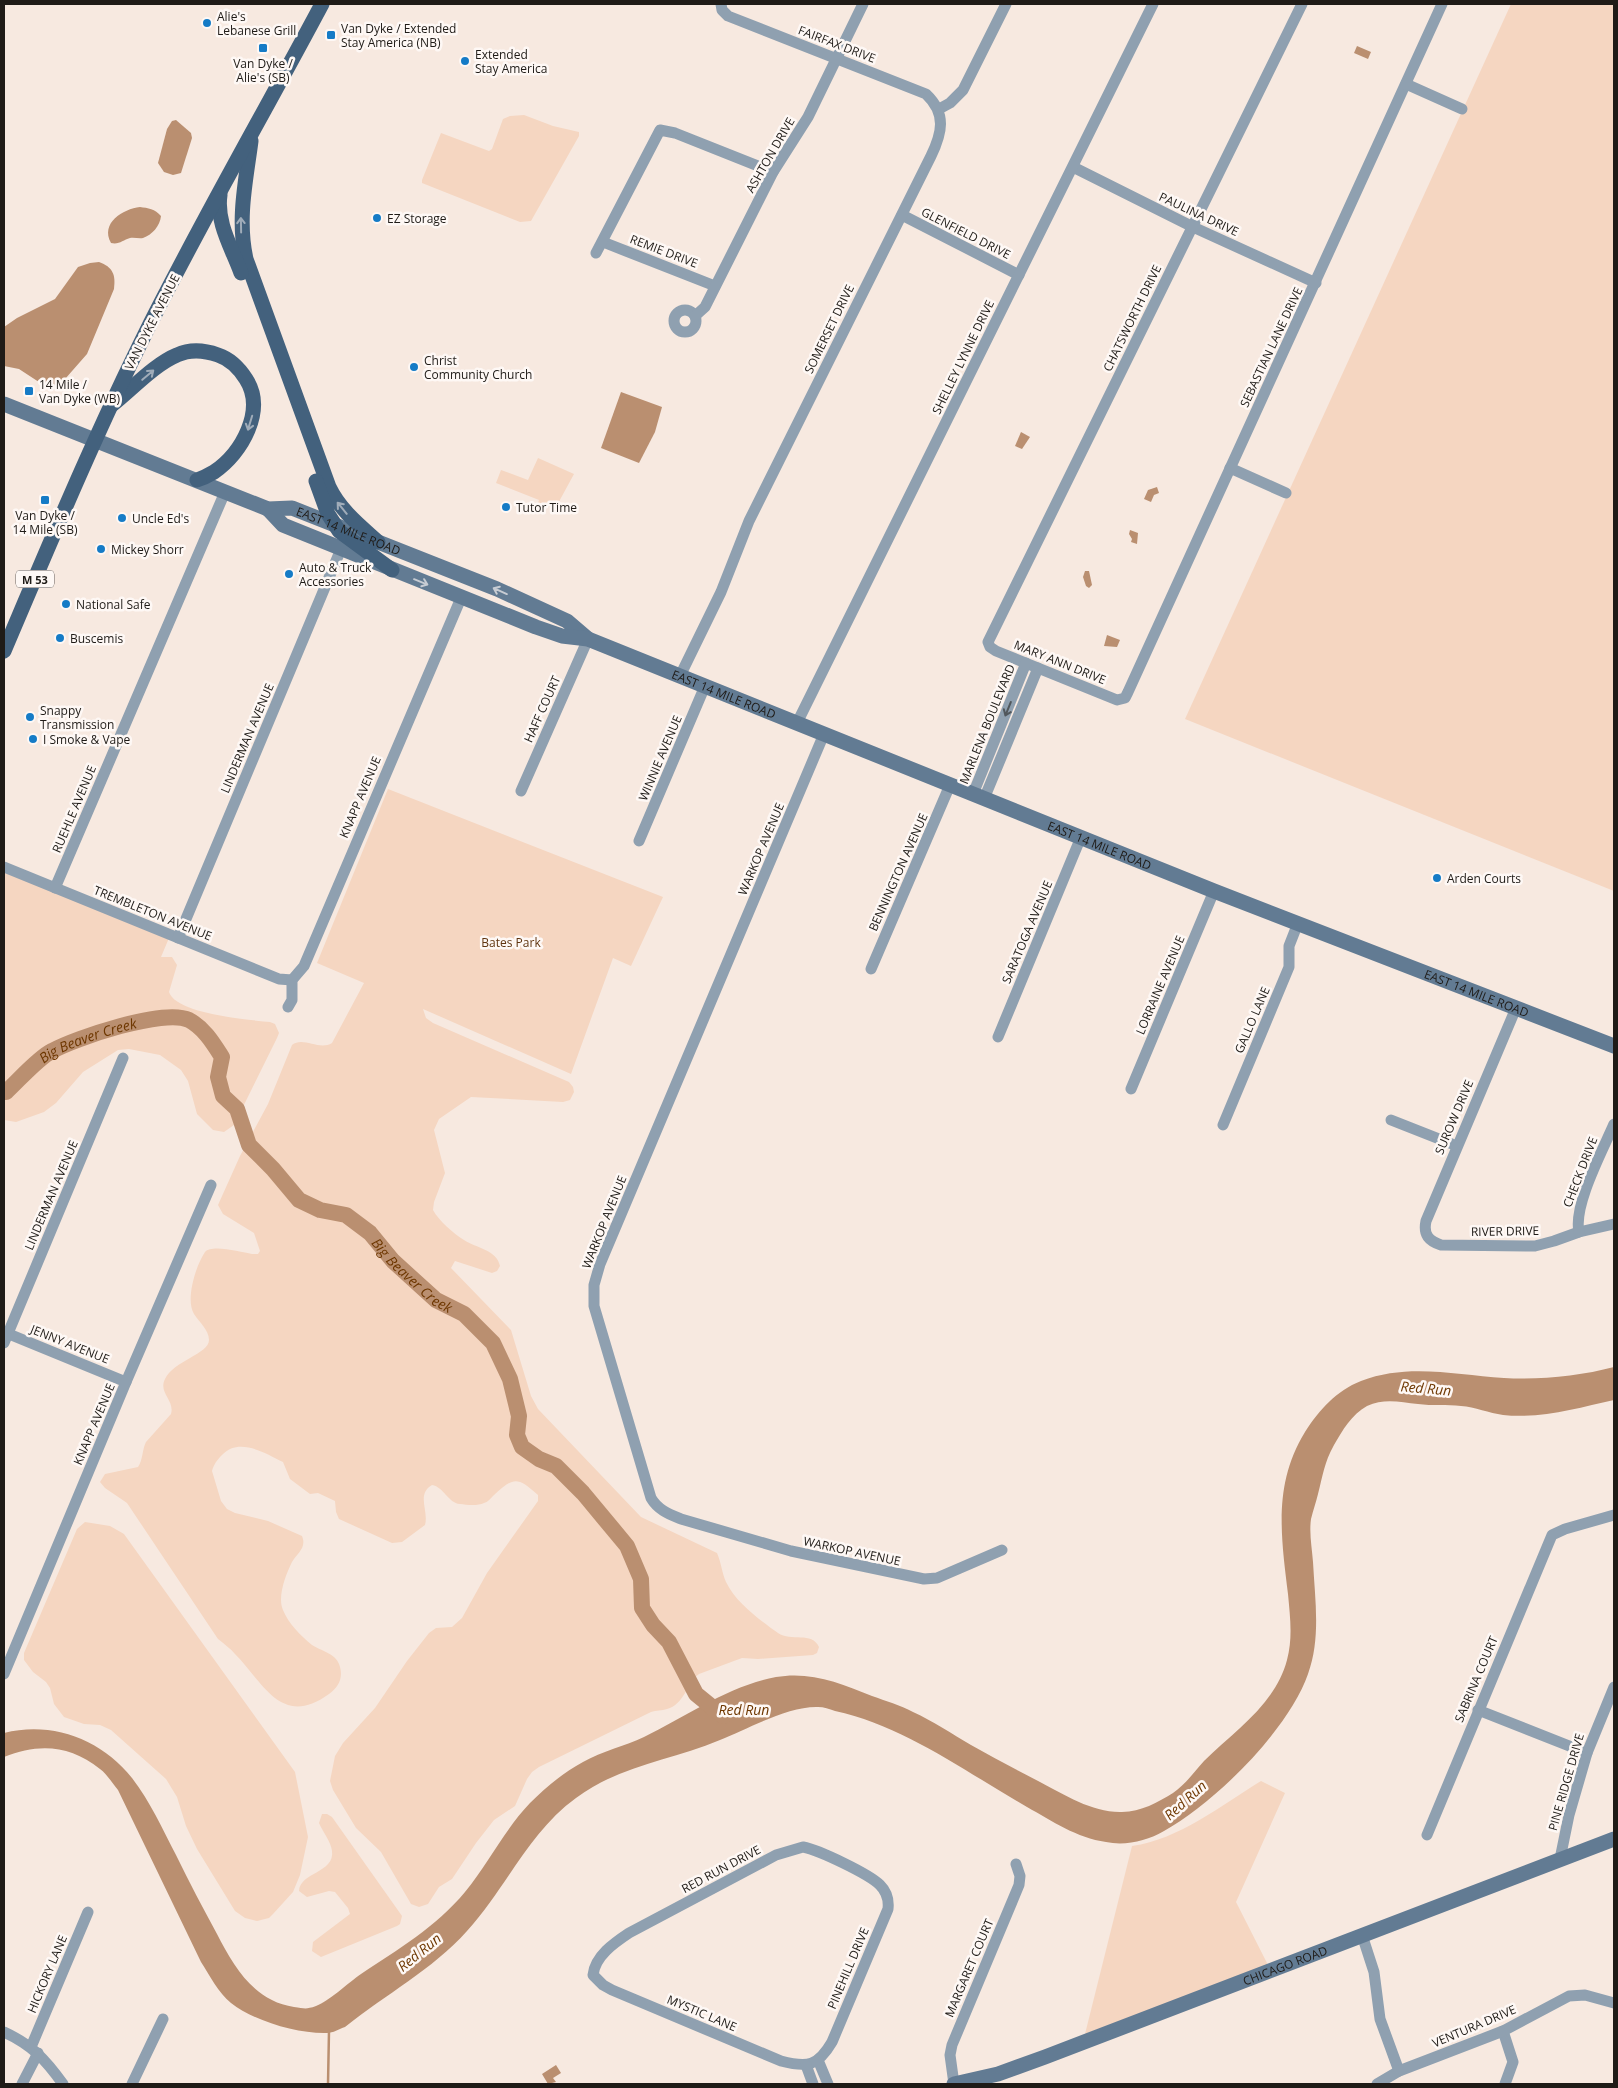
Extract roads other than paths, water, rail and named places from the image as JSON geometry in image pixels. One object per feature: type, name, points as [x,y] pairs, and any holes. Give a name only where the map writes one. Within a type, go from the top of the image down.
[{"type":"main road","name":"VAN DYKE AVENUE","points":[[4,651],[95,439],[164,296],[322,4]]},
{"type":"main road","points":[[252,132],[241,214],[242,237],[246,258],[329,488],[336,501],[349,516],[378,542]]},
{"type":"main road","points":[[222,189],[220,201],[223,227],[334,524],[345,538],[392,570]]},
{"type":"main road","points":[[110,407],[162,364],[176,355],[184,352],[204,351],[222,356],[230,361],[243,374],[252,390],[254,399],[252,418],[244,437],[225,462],[214,472],[197,480]]},
{"type":"main road","name":"EAST 14 MILE ROAD","points":[[4,404],[268,509],[283,524],[461,598],[562,636],[588,639],[1214,891],[1614,1046]]},
{"type":"main road","name":"EAST 14 MILE ROAD","points":[[268,509],[292,508],[467,576],[567,621],[588,639]]},
{"type":"main road","name":"CHICAGO ROAD","points":[[954,2084],[998,2074],[1045,2057],[1614,1840]]},
{"type":"street","name":"ASHTON DRIVE","points":[[695,316],[705,307],[773,172],[808,117],[864,4]]},
{"type":"street","points":[[939,109],[950,103],[963,90],[1006,4]]},
{"type":"street","name":"SHELLEY LYNNE DRIVE","points":[[797,723],[1153,4]]},
{"type":"street","name":"CHATSWORTH DRIVE","points":[[989,645],[990,636],[1302,4]]},
{"type":"street","name":"SEBASTIAN LANE DRIVE","points":[[1122,700],[1128,692],[1442,4]]},
{"type":"street","name":"FAIRFAX DRIVE","points":[[722,7],[728,16],[926,94],[939,109]]},
{"type":"street","points":[[1406,84],[1462,110]]},
{"type":"street","name":"SOMERSET DRIVE","points":[[680,676],[721,592],[749,521],[902,216],[939,138],[941,123],[939,109]]},
{"type":"street","points":[[596,254],[660,130],[675,133],[773,172]]},
{"type":"street","name":"PAULINA DRIVE","points":[[1072,167],[1193,227],[1316,282]]},
{"type":"street","name":"GLENFIELD DRIVE","points":[[902,216],[1019,274]]},
{"type":"street","name":"REMIE DRIVE","points":[[603,242],[715,286]]},
{"type":"street","points":[[1230,468],[1286,492]]},
{"type":"street","name":"RUEHLE AVENUE","points":[[55,888],[225,492]]},
{"type":"street","name":"LINDERMAN AVENUE","points":[[178,938],[341,549]]},
{"type":"street","name":"KNAPP AVENUE","points":[[292,980],[304,966],[461,598]]},
{"type":"street","name":"HAFF COURT","points":[[521,790],[588,639]]},
{"type":"street","name":"MARY ANN DRIVE","points":[[989,645],[996,651],[1113,699],[1122,700]]},
{"type":"street","name":"MARLENA BOULEVARD","points":[[978,796],[1026,663]]},
{"type":"street","name":"MARLENA BOULEVARD","points":[[978,796],[1038,668]]},
{"type":"street","name":"WINNIE AVENUE","points":[[639,841],[705,686]]},
{"type":"street","name":"WARKOP AVENUE","points":[[824,734],[600,1264],[594,1284],[594,1306],[651,1498],[656,1506],[661,1509],[681,1519],[791,1551],[924,1579],[937,1578],[1002,1550]]},
{"type":"street","name":"BENNINGTON AVENUE","points":[[871,969],[950,785]]},
{"type":"street","name":"SARATOGA AVENUE","points":[[998,1037],[1081,837]]},
{"type":"street","name":"TREMBLETON AVENUE","points":[[4,867],[279,979],[292,980]]},
{"type":"street","name":"LORRAINE AVENUE","points":[[1130,1090],[1214,891]]},
{"type":"street","name":"GALLO LANE","points":[[1223,1125],[1289,967],[1289,946],[1298,923]]},
{"type":"street","points":[[288,1007],[292,1000],[292,980]]},
{"type":"street","name":"SUROW DRIVE","points":[[1427,1237],[1424,1227],[1426,1221],[1516,1008]]},
{"type":"street","name":"LINDERMAN AVENUE","points":[[5,1336],[123,1058]]},
{"type":"street","points":[[1391,1120],[1457,1146]]},
{"type":"street","name":"CHECK DRIVE","points":[[1579,1232],[1578,1220],[1581,1203],[1614,1124]]},
{"type":"street","name":"KNAPP AVENUE","points":[[4,1674],[211,1185]]},
{"type":"street","name":"RIVER DRIVE","points":[[1427,1237],[1441,1245],[1527,1246],[1546,1244],[1579,1232],[1614,1224]]},
{"type":"street","name":"JENNY AVENUE","points":[[5,1336],[126,1382]]},
{"type":"street","name":"SABRINA COURT","points":[[1427,1835],[1552,1535],[1565,1529],[1614,1515]]},
{"type":"street","name":"PINE RIDGE DRIVE","points":[[1560,1859],[1569,1815],[1587,1754],[1614,1687]]},
{"type":"street","points":[[1478,1710],[1587,1754]]},
{"type":"street","name":"RED RUN DRIVE","points":[[593,1975],[597,1962],[610,1947],[623,1937],[786,1851],[803,1848],[811,1849],[879,1884]]},
{"type":"street","name":"MARGARET COURT","points":[[954,2084],[950,2055],[952,2045],[1019,1885],[1020,1876],[1016,1864]]},
{"type":"street","name":"PINEHILL DRIVE","points":[[818,2060],[832,2042],[888,1909],[889,1902],[886,1893],[879,1884]]},
{"type":"street","name":"HICKORY LANE","points":[[22,2084],[88,1912]]},
{"type":"street","points":[[1362,1935],[1374,1972],[1380,2019],[1398,2071]]},
{"type":"street","name":"MYSTIC LANE","points":[[593,1975],[603,1985],[781,2061],[806,2065]]},
{"type":"street","name":"VENTURA DRIVE","points":[[1377,2084],[1398,2071],[1503,2032],[1569,1996],[1585,1995],[1614,2003]]},
{"type":"street","points":[[132,2084],[164,2019]]},
{"type":"street","points":[[4,2032],[34,2050],[63,2084]]},
{"type":"street","points":[[1503,2032],[1513,2062],[1506,2084]]},
{"type":"street","points":[[814,2084],[806,2065],[818,2060],[828,2084]]},
{"type":"water","points":[[1357,46],[1371,52],[1368,59],[1354,53]]},
{"type":"water","points":[[176,120],[191,133],[192,138],[181,173],[173,175],[164,172],[158,163],[167,129],[172,121]]},
{"type":"water","points":[[140,207],[154,210],[161,216],[155,230],[143,238],[132,238],[119,243],[111,243],[108,236],[109,229],[115,218],[133,208]]},
{"type":"water","points":[[99,262],[108,266],[112,272],[114,276],[114,289],[87,354],[58,387],[45,386],[19,369],[4,366],[4,327],[17,318],[55,299],[78,267]]},
{"type":"water","points":[[621,392],[662,407],[655,432],[639,463],[601,448]]},
{"type":"water","points":[[1021,432],[1030,437],[1022,449],[1015,446]]},
{"type":"water","points":[[1157,487],[1159,493],[1154,495],[1151,502],[1144,499],[1148,490]]},
{"type":"water","points":[[1130,530],[1138,533],[1137,544],[1131,542]]},
{"type":"water","points":[[1085,571],[1089,571],[1092,585],[1089,588],[1086,586],[1083,577]]},
{"type":"water","points":[[1107,635],[1120,640],[1117,647],[1104,646]]},
{"type":"water","name":"Red Run","points":[[1614,1367],[1614,1400],[1559,1412],[1517,1416],[1450,1405],[1423,1405],[1392,1401],[1367,1406],[1352,1418],[1334,1445],[1328,1458],[1311,1519],[1310,1535],[1316,1605],[1315,1647],[1308,1674],[1298,1695],[1285,1718],[1268,1740],[1227,1784],[1184,1818],[1164,1831],[1136,1842],[1113,1843],[1095,1840],[1075,1833],[1027,1807],[934,1751],[886,1727],[822,1707],[794,1710],[701,1747],[646,1764],[610,1778],[576,1798],[545,1827],[481,1914],[467,1931],[439,1958],[345,2027],[329,2033],[315,2033],[290,2029],[264,2021],[231,2003],[222,1994],[201,1962],[118,1790],[103,1771],[77,1755],[54,1749],[42,1748],[4,1757],[4,1733],[40,1729],[74,1736],[91,1743],[120,1764],[139,1787],[150,1806],[196,1895],[238,1970],[247,1981],[267,1998],[294,2007],[305,2008],[316,2006],[326,2001],[361,1974],[416,1937],[442,1916],[465,1892],[521,1813],[562,1775],[590,1758],[644,1737],[724,1694],[758,1681],[776,1677],[801,1676],[825,1679],[849,1687],[898,1705],[935,1723],[988,1755],[1080,1802],[1100,1810],[1129,1812],[1149,1806],[1182,1786],[1204,1761],[1264,1704],[1281,1676],[1289,1652],[1290,1635],[1290,1610],[1282,1531],[1284,1491],[1288,1471],[1305,1432],[1323,1408],[1336,1395],[1361,1381],[1379,1376],[1414,1371],[1504,1378],[1546,1378],[1574,1375]]},
{"type":"water","points":[[556,2065],[561,2073],[553,2078],[556,2082],[548,2084],[542,2074]]},
{"type":"waterway","name":"Big Beaver Creek","points":[[4,1092],[47,1054],[64,1045],[99,1032],[141,1021],[177,1017],[189,1020],[199,1027],[208,1036],[222,1057],[218,1077],[223,1096],[237,1109],[249,1145],[273,1169],[299,1200],[320,1210],[346,1215],[370,1233],[393,1261],[436,1300],[464,1314],[493,1343],[510,1379],[519,1416],[517,1435],[522,1447],[539,1459],[556,1466],[583,1493],[627,1546],[641,1579],[642,1608],[653,1625],[669,1642],[696,1694],[723,1716]]},
{"type":"waterway","points":[[328,2084],[329,2031]]},
{"type":"place","name":"Alie's Lebanese Grill","points":[[207,23]]},
{"type":"place","name":"Van Dyke / Extended Stay America (NB)","points":[[331,35]]},
{"type":"place","name":"Van Dyke / Alie's (SB)","points":[[263,48]]},
{"type":"place","name":"Extended Stay America","points":[[465,61]]},
{"type":"place","name":"EZ Storage","points":[[377,218]]},
{"type":"place","name":"Christ Community Church","points":[[414,367]]},
{"type":"place","name":"14 Mile / Van Dyke (WB)","points":[[29,391]]},
{"type":"place","name":"Van Dyke / 14 Mile (SB)","points":[[45,500]]},
{"type":"place","name":"Tutor Time","points":[[506,507]]},
{"type":"place","name":"Uncle Ed's","points":[[122,518]]},
{"type":"place","name":"Mickey Shorr","points":[[101,549]]},
{"type":"place","name":"Auto & Truck Accessories","points":[[289,574]]},
{"type":"place","name":"National Safe","points":[[66,604]]},
{"type":"place","name":"Buscemis","points":[[60,638]]},
{"type":"place","name":"Snappy Transmission","points":[[30,717]]},
{"type":"place","name":"I Smoke & Vape","points":[[33,739]]},
{"type":"place","name":"Arden Courts","points":[[1437,878]]},
{"type":"park label","name":"Bates Park","points":[[511,942]]}]
